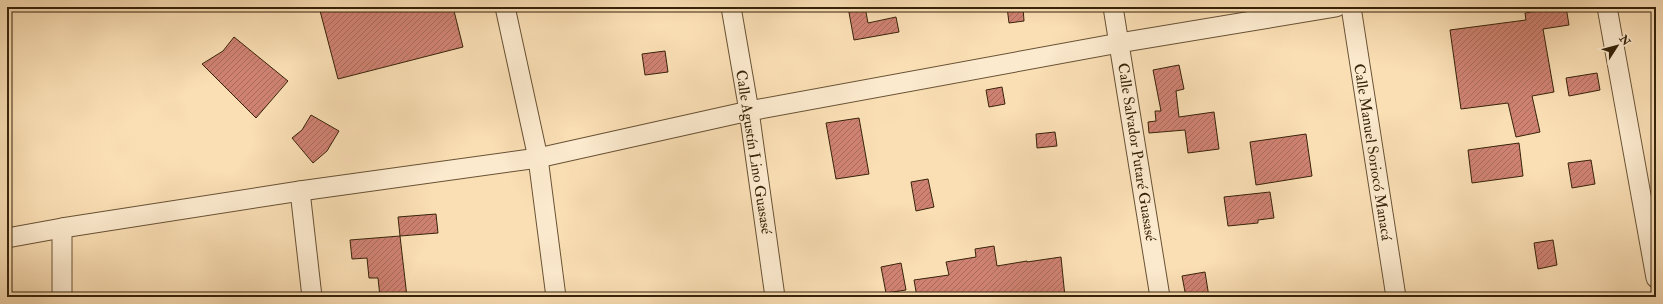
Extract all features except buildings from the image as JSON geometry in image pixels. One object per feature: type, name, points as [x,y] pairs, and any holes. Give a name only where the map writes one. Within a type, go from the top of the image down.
[{"type":"street","points":[[505,7],[538,158],[556,297]]},
{"type":"street","name":"Calle Agustín Lino Guasasé","points":[[731,7],[749,111],[775,297]]},
{"type":"street","name":"Calle Salvador Putaré Guasasé","points":[[1113,7],[1160,297]]},
{"type":"street","points":[[7,238],[300,191],[538,158],[749,111],[1119,43],[1336,7]]},
{"type":"street","name":"Calle Manuel Soriocó Manacá","points":[[1351,7],[1396,297]]},
{"type":"street","points":[[1607,7],[1656,278]]},
{"type":"street","points":[[300,191],[312,297]]},
{"type":"street","points":[[62,228],[62,297]]}]
